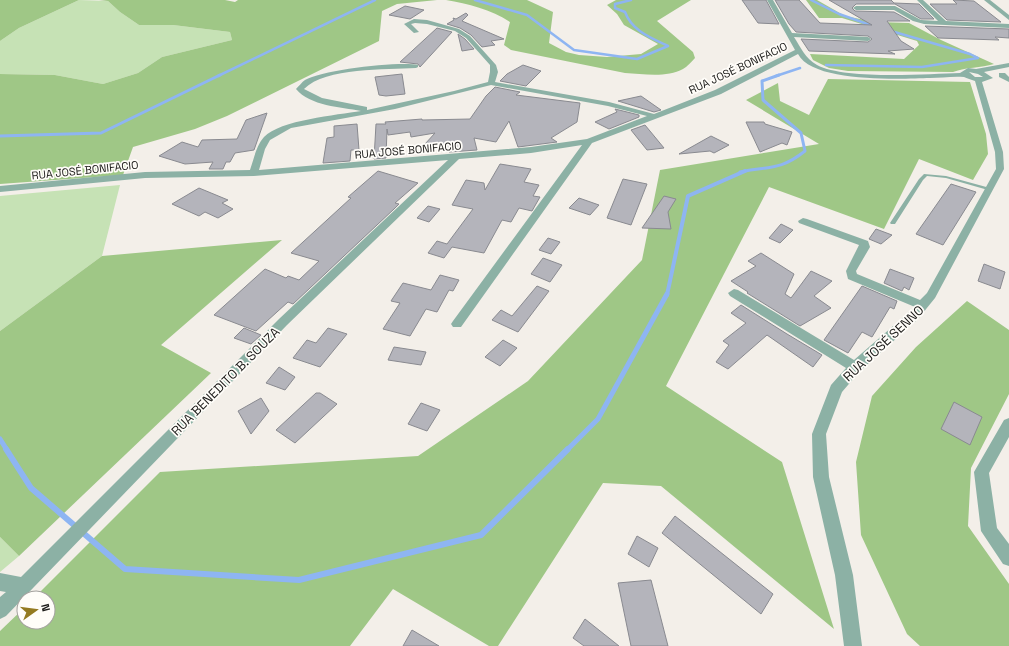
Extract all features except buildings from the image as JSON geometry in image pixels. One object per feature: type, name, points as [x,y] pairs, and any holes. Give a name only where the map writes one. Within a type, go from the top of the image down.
[{"type":"street","points":[[770,0],[803,58],[816,67],[837,73],[900,77],[965,75],[964,73],[966,71],[981,76],[1002,75],[1009,80]]},
{"type":"street","points":[[920,0],[944,23]]},
{"type":"street","points":[[987,0],[1009,18]]},
{"type":"street","points":[[856,8],[900,9],[911,18],[924,22],[1009,26]]},
{"type":"street","points":[[416,32],[407,24],[410,22],[420,21],[446,27],[468,37],[493,65],[494,72],[491,83]]},
{"type":"street","points":[[791,35],[868,40]]},
{"type":"street","name":"RUA JOSÉ BONIFACIO","points":[[0,189],[145,175],[209,172],[254,173],[456,157],[531,150],[589,141],[718,92],[799,51]]},
{"type":"street","points":[[373,111],[316,98],[302,92],[300,88],[302,84],[325,74],[416,66]]},
{"type":"street","points":[[981,76],[1009,66]]},
{"type":"street","points":[[1002,75],[1009,66]]},
{"type":"street","name":"RUA JOSÉ SENNO","points":[[853,646],[844,575],[821,477],[819,434],[836,389],[854,367],[924,306],[1000,168],[1004,152],[981,76]]},
{"type":"street","points":[[254,173],[265,139],[272,132],[296,124],[373,111],[456,93],[491,83],[608,104],[654,116]]},
{"type":"street","points":[[457,324],[589,141]]},
{"type":"street","name":"RUA BENEDITO B. SOUZA","points":[[0,610],[283,322],[456,157]]},
{"type":"street","points":[[803,221],[864,243],[865,247],[851,271],[852,276],[924,306]]},
{"type":"street","points":[[734,293],[854,367]]},
{"type":"street","points":[[1009,424],[981,472],[989,530],[1009,558]]},
{"type":"street","points":[[0,582],[23,586]]},
{"type":"lane","points":[[893,224],[921,179],[926,175],[946,177],[988,189]]},
{"type":"green space","points":[[0,0],[79,0],[19,28],[0,41]]},
{"type":"green space","points":[[79,0],[108,1],[120,12],[139,25],[173,25],[230,32],[232,40],[162,57],[138,73],[103,84],[55,75],[0,74],[0,41],[19,28]]},
{"type":"green space","points":[[99,0],[225,0],[235,2],[238,0],[437,0],[397,4],[382,11],[379,41],[227,116],[195,129],[133,147],[123,175],[0,184],[0,74],[55,75],[103,84],[138,73],[162,57],[232,40],[230,32],[173,25],[139,25],[120,12],[108,1]]},
{"type":"green space","points":[[446,0],[527,0],[553,12],[549,43],[566,52],[579,55],[607,57],[641,54],[658,44],[624,25],[617,14],[607,5],[616,0],[691,0],[657,21],[693,52],[695,58],[686,67],[677,72],[670,74],[647,75],[625,73],[511,50],[504,45],[510,22],[487,10]]},
{"type":"green space","points":[[806,0],[817,0],[845,16],[875,22],[909,23],[941,40],[994,64],[953,72],[848,71],[829,68],[813,60],[810,54],[904,59],[919,45],[917,41],[842,18],[819,18]]},
{"type":"green space","points":[[828,79],[970,82],[986,134],[988,154],[973,180],[919,159],[884,229],[769,187],[666,386],[782,462],[834,629],[661,486],[603,483],[498,646],[489,646],[393,589],[350,646],[0,646],[0,631],[16,616],[16,630],[56,630],[56,590],[42,590],[160,472],[418,456],[528,381],[642,260],[660,170],[819,144],[746,100],[778,83],[780,101],[809,115]]},
{"type":"green space","points":[[120,185],[102,256],[0,331],[0,196]]},
{"type":"green space","points":[[282,240],[161,345],[211,373],[19,556],[0,537],[0,331],[102,256]]},
{"type":"green space","points":[[967,301],[1009,330],[1009,394],[971,468],[968,526],[1009,584],[1009,646],[920,646],[907,634],[861,535],[856,462],[872,396],[916,347]]},
{"type":"green space","points":[[0,537],[19,556],[0,572]]},
{"type":"waterway","points":[[218,76],[375,0]]},
{"type":"waterway","points":[[475,0],[527,15],[574,50],[637,59],[668,46],[637,29],[628,19],[625,12],[615,8],[615,4],[631,0]]},
{"type":"waterway","points":[[811,0],[839,14],[876,27]]},
{"type":"waterway","points":[[826,65],[922,67],[978,58],[970,54],[891,31]]},
{"type":"waterway","points":[[779,75],[800,68]]},
{"type":"waterway","points":[[0,136],[101,133],[220,75]]},
{"type":"waterway","points":[[744,171],[781,165],[805,151],[801,133],[763,100],[762,81],[779,75]]},
{"type":"waterway","points":[[667,295],[688,196],[744,171]]},
{"type":"waterway","points":[[740,172],[744,171]]},
{"type":"waterway","points":[[568,449],[598,419],[667,294]]},
{"type":"waterway","points":[[0,439],[7,450]]},
{"type":"waterway","points":[[6,449],[31,488],[125,569],[299,580],[481,535],[568,449]]}]
